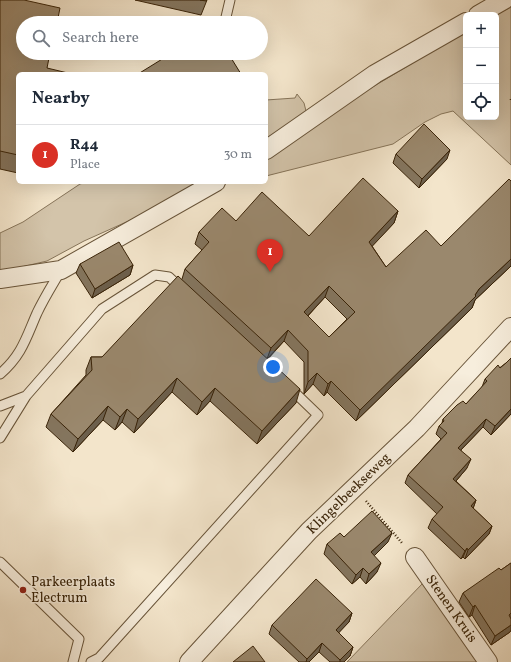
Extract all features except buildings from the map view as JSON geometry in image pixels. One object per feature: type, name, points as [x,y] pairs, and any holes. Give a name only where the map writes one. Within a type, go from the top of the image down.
[{"type":"street","points":[[483,12],[504,0]]},
{"type":"street","points":[[268,149],[374,74],[463,24]]},
{"type":"street","points":[[0,279],[61,270],[212,184]]},
{"type":"street","name":"Klingelbeekseweg","points":[[188,662],[309,531],[417,428],[511,326]]},
{"type":"street","name":"Stenen Kruis","points":[[415,557],[488,662]]},
{"type":"lane","points":[[226,16],[230,0]]},
{"type":"lane","points":[[0,374],[8,367],[25,344],[37,312],[61,270]]},
{"type":"lane","points":[[0,438],[26,396],[102,309],[155,275],[169,277],[186,293]]},
{"type":"lane","points":[[91,662],[99,658],[318,414],[284,383]]},
{"type":"lane","points":[[0,406],[26,396]]},
{"type":"lane","points":[[0,562],[79,639],[73,662]]},
{"type":"path","points":[[354,487],[415,557]]},
{"type":"shaded area","points":[[511,7],[511,165],[453,111],[441,114],[425,122],[393,144],[268,175],[268,156],[361,94],[463,33],[463,120],[499,120],[499,13]]},
{"type":"shaded area","points":[[297,94],[304,103],[306,111],[268,144],[268,100],[295,98]]},
{"type":"shaded area","points":[[80,184],[203,184],[182,197],[84,241],[47,261],[0,272],[0,233],[23,222]]},
{"type":"shaded area","points":[[423,583],[483,662],[347,662]]},
{"type":"place","name":"R44","points":[[270,272]]},
{"type":"place","name":"Parkeerplaats Electrum","points":[[23,590]]}]
